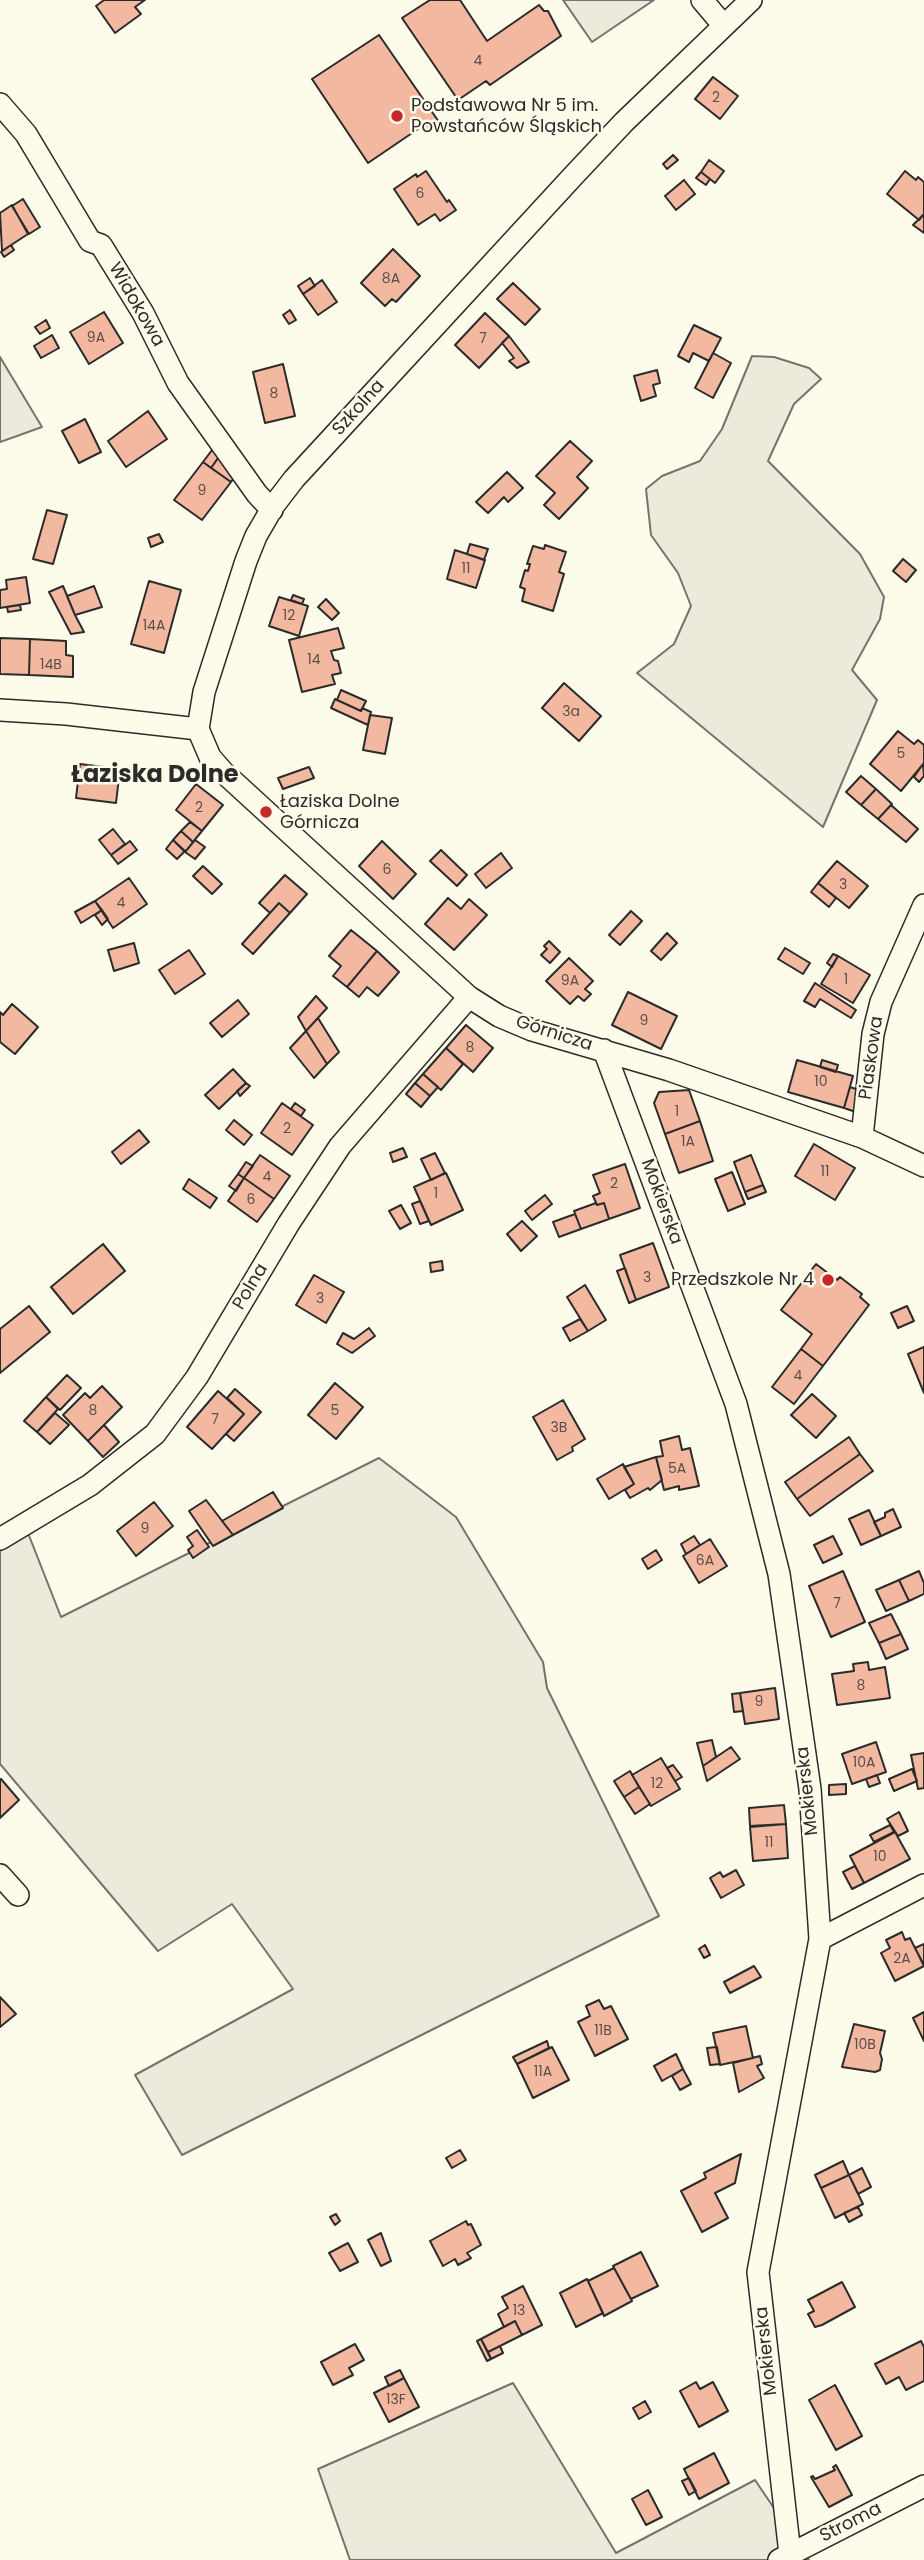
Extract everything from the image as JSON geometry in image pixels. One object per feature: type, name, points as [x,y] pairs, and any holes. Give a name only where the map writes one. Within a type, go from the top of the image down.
[{"type":"street","points":[[702,0],[724,26]]},
{"type":"street","name":"Szkolna","points":[[198,729],[204,692],[246,562],[256,536],[294,479],[624,122],[751,0]]},
{"type":"street","name":"Widokowa","points":[[0,103],[26,134],[90,241],[101,246],[108,257],[143,313],[178,383],[257,494],[272,510]]},
{"type":"street","points":[[0,710],[198,729]]},
{"type":"street","name":"Górnicza","points":[[198,729],[210,757],[223,772],[469,997],[499,1016],[532,1030],[669,1070],[862,1137],[924,1166]]},
{"type":"street","name":"Piaskowa","points":[[862,1137],[873,1034],[881,1002],[924,905]]},
{"type":"street","name":"Polna","points":[[0,1539],[90,1485],[155,1434],[197,1377],[289,1223],[340,1146],[469,997]]},
{"type":"street","name":"Mokierska","points":[[604,1050],[736,1404],[779,1574],[810,1789],[820,1940],[758,2272],[784,2557]]},
{"type":"street","points":[[0,1875],[18,1895]]},
{"type":"street","points":[[820,1940],[924,1885]]},
{"type":"street","name":"Stroma","points":[[784,2557],[924,2486]]},
{"type":"shaded area","points":[[563,0],[654,0],[592,42]]},
{"type":"shaded area","points":[[752,356],[774,357],[809,368],[821,379],[794,404],[768,461],[860,554],[884,597],[880,619],[852,670],[877,700],[823,827],[637,673],[674,644],[691,606],[678,573],[651,535],[646,489],[662,476],[700,461],[722,429]]},
{"type":"shaded area","points":[[0,357],[42,427],[0,442]]},
{"type":"shaded area","points":[[379,1458],[456,1517],[543,1662],[547,1688],[659,1916],[182,2155],[135,2075],[293,1989],[232,1904],[158,1951],[0,1764],[0,1551],[28,1533],[61,1617]]},
{"type":"shaded area","points":[[513,2383],[616,2553],[755,2480],[809,2560],[350,2560],[318,2469]]},
{"type":"building","points":[[104,0],[145,0],[135,7],[141,14],[115,33],[96,6]]},
{"type":"building","points":[[430,0],[460,0],[487,41],[539,5],[544,11],[548,11],[561,36],[490,85],[486,81],[458,100],[402,18]]},
{"type":"building","points":[[379,35],[439,122],[425,132],[421,127],[368,163],[312,79]]},
{"type":"building","points":[[713,77],[738,96],[720,119],[695,99]]},
{"type":"building","points":[[673,155],[678,160],[667,169],[663,164]]},
{"type":"building","points":[[709,160],[724,171],[715,183],[701,172]]},
{"type":"building","points":[[426,171],[447,202],[449,200],[456,210],[440,221],[435,214],[418,225],[394,189],[416,174],[417,177]]},
{"type":"building","points":[[905,171],[916,180],[918,177],[924,182],[924,214],[919,220],[887,194]]},
{"type":"building","points":[[701,172],[710,179],[706,185],[696,178]]},
{"type":"building","points":[[684,180],[695,194],[676,210],[665,196]]},
{"type":"building","points":[[23,199],[40,227],[29,234],[12,206]]},
{"type":"building","points":[[12,205],[28,234],[2,251],[0,213]]},
{"type":"building","points":[[924,214],[924,233],[913,225]]},
{"type":"building","points":[[11,245],[14,250],[4,257],[1,252]]},
{"type":"building","points":[[393,249],[420,276],[396,302],[392,299],[385,306],[361,283]]},
{"type":"building","points":[[310,278],[315,286],[303,294],[298,286]]},
{"type":"building","points":[[322,280],[337,302],[318,315],[303,294]]},
{"type":"building","points":[[513,283],[540,309],[525,325],[497,299]]},
{"type":"building","points":[[290,310],[296,320],[289,324],[283,315]]},
{"type":"building","points":[[104,312],[123,343],[89,364],[70,332]]},
{"type":"building","points":[[485,313],[509,336],[479,368],[455,345]]},
{"type":"building","points":[[46,320],[50,328],[40,334],[35,327]]},
{"type":"building","points":[[694,325],[721,338],[709,361],[693,353],[689,362],[678,356]]},
{"type":"building","points":[[52,335],[59,348],[41,358],[34,346]]},
{"type":"building","points":[[509,336],[529,362],[517,368],[509,361],[514,358],[502,343]]},
{"type":"building","points":[[713,353],[731,363],[713,398],[695,388]]},
{"type":"building","points":[[283,364],[295,416],[265,423],[253,372]]},
{"type":"building","points":[[657,370],[660,383],[653,385],[656,396],[641,401],[634,376]]},
{"type":"building","points":[[148,411],[167,439],[126,467],[108,441]]},
{"type":"building","points":[[85,419],[101,452],[79,463],[62,431]]},
{"type":"building","points":[[570,441],[592,461],[577,477],[588,488],[559,519],[544,505],[555,493],[536,476]]},
{"type":"building","points":[[212,450],[220,455],[211,468],[203,462]]},
{"type":"building","points":[[221,454],[236,475],[231,482],[211,468]]},
{"type":"building","points":[[203,462],[231,482],[202,520],[174,500]]},
{"type":"building","points":[[507,472],[523,488],[508,502],[504,497],[488,513],[476,502]]},
{"type":"building","points":[[47,510],[67,515],[53,564],[33,559]]},
{"type":"building","points":[[159,534],[163,542],[151,547],[148,538]]},
{"type":"building","points":[[470,544],[488,549],[484,560],[467,554]]},
{"type":"building","points":[[545,545],[566,552],[559,572],[564,574],[553,611],[522,601],[525,589],[520,587],[525,570],[528,571],[530,564],[527,564],[533,546],[544,549]]},
{"type":"building","points":[[455,550],[485,560],[476,588],[447,579]]},
{"type":"building","points":[[903,559],[916,570],[906,582],[893,571]]},
{"type":"building","points":[[26,577],[30,603],[0,608],[0,590],[7,589],[6,580]]},
{"type":"building","points":[[149,581],[181,590],[164,653],[131,644]]},
{"type":"building","points":[[63,586],[84,632],[71,634],[49,592]]},
{"type":"building","points":[[94,586],[102,607],[75,615],[67,596]]},
{"type":"building","points":[[293,595],[304,599],[302,604],[291,600]]},
{"type":"building","points":[[279,597],[308,606],[299,636],[269,626]]},
{"type":"building","points":[[326,599],[339,613],[332,620],[318,607]]},
{"type":"building","points":[[20,605],[21,610],[8,612],[7,607]]},
{"type":"building","points":[[338,628],[344,648],[331,651],[334,660],[338,661],[341,673],[332,675],[335,684],[302,692],[289,640]]},
{"type":"building","points":[[0,638],[30,639],[29,675],[0,674]]},
{"type":"building","points":[[30,639],[66,641],[66,655],[73,656],[73,677],[29,675]]},
{"type":"building","points":[[564,683],[601,716],[579,741],[542,708]]},
{"type":"building","points":[[341,690],[366,701],[361,711],[337,700]]},
{"type":"building","points":[[335,699],[361,711],[362,708],[371,712],[368,725],[331,708]]},
{"type":"building","points":[[370,715],[392,718],[385,754],[363,750]]},
{"type":"building","points":[[898,731],[914,744],[918,740],[924,745],[924,763],[901,791],[870,764]]},
{"type":"building","points":[[80,764],[120,769],[116,803],[76,798]]},
{"type":"building","points":[[923,764],[924,776],[919,782],[914,777]]},
{"type":"building","points":[[309,767],[314,778],[283,789],[278,778]]},
{"type":"building","points":[[861,776],[876,789],[861,805],[846,792]]},
{"type":"building","points":[[196,784],[223,805],[202,831],[176,810]]},
{"type":"building","points":[[876,789],[892,804],[878,819],[861,805]]},
{"type":"building","points":[[891,805],[918,829],[906,842],[878,819]]},
{"type":"building","points":[[190,822],[202,831],[193,842],[181,831]]},
{"type":"building","points":[[113,829],[125,844],[111,855],[99,840]]},
{"type":"building","points":[[181,831],[193,842],[185,852],[173,840]]},
{"type":"building","points":[[173,840],[185,851],[177,859],[166,849]]},
{"type":"building","points":[[195,840],[205,847],[195,859],[185,852]]},
{"type":"building","points":[[130,841],[137,850],[118,864],[111,855]]},
{"type":"building","points":[[382,841],[416,874],[393,899],[359,866]]},
{"type":"building","points":[[441,850],[467,875],[457,886],[430,861]]},
{"type":"building","points":[[501,853],[512,868],[486,888],[475,874]]},
{"type":"building","points":[[837,861],[868,886],[849,908],[818,883]]},
{"type":"building","points":[[203,866],[222,884],[212,894],[193,876]]},
{"type":"building","points":[[285,875],[307,894],[290,913],[279,903],[270,913],[259,903]]},
{"type":"building","points":[[129,878],[147,904],[113,928],[95,901]]},
{"type":"building","points":[[818,883],[836,898],[829,907],[811,892]]},
{"type":"building","points":[[448,898],[461,909],[469,899],[487,915],[454,950],[425,924]]},
{"type":"building","points":[[95,901],[102,910],[81,923],[75,912]]},
{"type":"building","points":[[279,903],[290,913],[253,954],[242,944]]},
{"type":"building","points":[[102,910],[108,919],[102,925],[95,915]]},
{"type":"building","points":[[631,911],[642,921],[620,945],[609,935]]},
{"type":"building","points":[[351,930],[377,951],[347,987],[333,976],[341,966],[329,956]]},
{"type":"building","points":[[667,933],[677,943],[661,960],[651,951]]},
{"type":"building","points":[[549,941],[560,952],[550,963],[541,955],[547,949],[544,946]]},
{"type":"building","points":[[134,943],[139,963],[114,971],[108,950]]},
{"type":"building","points":[[785,948],[810,963],[803,974],[778,959]]},
{"type":"building","points":[[189,950],[205,974],[175,994],[159,970]]},
{"type":"building","points":[[377,951],[399,972],[378,996],[367,987],[359,997],[347,987]]},
{"type":"building","points":[[833,954],[838,956],[832,967],[827,963]]},
{"type":"building","points":[[838,956],[870,975],[853,1003],[821,984]]},
{"type":"building","points":[[569,958],[593,981],[585,989],[591,994],[584,1001],[578,996],[570,1004],[546,981]]},
{"type":"building","points":[[815,983],[856,1010],[851,1018],[820,999],[815,1007],[804,1001]]},
{"type":"building","points":[[628,992],[677,1016],[661,1049],[612,1025]]},
{"type":"building","points":[[316,996],[327,1008],[306,1031],[298,1017]]},
{"type":"building","points":[[238,1000],[249,1014],[222,1037],[210,1023]]},
{"type":"building","points":[[12,1004],[38,1027],[15,1054],[0,1042],[0,1012],[3,1015]]},
{"type":"building","points":[[318,1018],[339,1052],[327,1064],[306,1031]]},
{"type":"building","points":[[466,1025],[493,1048],[473,1072],[446,1048]]},
{"type":"building","points":[[306,1031],[327,1064],[314,1078],[290,1048]]},
{"type":"building","points":[[446,1048],[463,1064],[441,1090],[423,1074]]},
{"type":"building","points":[[797,1060],[853,1076],[844,1108],[788,1092]]},
{"type":"building","points":[[822,1060],[838,1065],[836,1072],[820,1067]]},
{"type":"building","points":[[233,1069],[246,1083],[219,1109],[205,1095]]},
{"type":"building","points":[[423,1074],[438,1087],[430,1096],[415,1083]]},
{"type":"building","points":[[246,1083],[250,1086],[240,1096],[237,1091]]},
{"type":"building","points":[[415,1083],[430,1096],[421,1107],[406,1094]]},
{"type":"building","points":[[850,1087],[862,1091],[856,1112],[844,1108]]},
{"type":"building","points":[[689,1090],[700,1121],[665,1134],[654,1103],[659,1092]]},
{"type":"building","points":[[282,1103],[313,1125],[292,1155],[261,1133]]},
{"type":"building","points":[[295,1103],[305,1110],[301,1116],[291,1109]]},
{"type":"building","points":[[234,1120],[252,1135],[244,1145],[226,1130]]},
{"type":"building","points":[[700,1121],[713,1161],[679,1173],[665,1134]]},
{"type":"building","points":[[139,1130],[149,1142],[121,1164],[112,1152]]},
{"type":"building","points":[[814,1144],[855,1168],[835,1200],[795,1176]]},
{"type":"building","points":[[403,1148],[407,1157],[393,1162],[390,1153]]},
{"type":"building","points":[[435,1153],[445,1173],[431,1180],[421,1159]]},
{"type":"building","points":[[260,1155],[290,1176],[274,1199],[244,1178]]},
{"type":"building","points":[[751,1155],[763,1185],[745,1192],[734,1162]]},
{"type":"building","points":[[246,1162],[253,1166],[244,1178],[238,1174]]},
{"type":"building","points":[[625,1164],[640,1208],[609,1219],[604,1203],[597,1205],[593,1196],[600,1193],[593,1175]]},
{"type":"building","points":[[732,1172],[745,1204],[728,1211],[715,1179]]},
{"type":"building","points":[[446,1173],[463,1210],[431,1225],[414,1187]]},
{"type":"building","points":[[238,1174],[244,1178],[236,1191],[229,1186]]},
{"type":"building","points":[[244,1178],[274,1199],[257,1222],[228,1201]]},
{"type":"building","points":[[189,1179],[217,1198],[210,1208],[183,1189]]},
{"type":"building","points":[[763,1185],[766,1192],[748,1199],[745,1192]]},
{"type":"building","points":[[545,1195],[552,1204],[532,1220],[525,1211]]},
{"type":"building","points":[[420,1201],[429,1221],[420,1224],[412,1204]]},
{"type":"building","points":[[604,1203],[609,1219],[581,1229],[574,1211]]},
{"type":"building","points":[[401,1205],[411,1223],[400,1229],[389,1211]]},
{"type":"building","points":[[575,1214],[581,1229],[559,1237],[553,1222]]},
{"type":"building","points":[[522,1221],[537,1236],[521,1251],[507,1234]]},
{"type":"building","points":[[653,1243],[669,1287],[636,1300],[620,1255]]},
{"type":"building","points":[[103,1244],[125,1271],[73,1314],[51,1287]]},
{"type":"building","points":[[442,1261],[443,1270],[431,1272],[430,1263]]},
{"type":"building","points":[[816,1264],[837,1280],[840,1277],[862,1294],[860,1297],[869,1305],[823,1366],[801,1349],[812,1334],[781,1310]]},
{"type":"building","points":[[625,1268],[636,1300],[629,1303],[617,1271]]},
{"type":"building","points":[[314,1275],[344,1292],[326,1323],[296,1305]]},
{"type":"building","points":[[585,1285],[606,1320],[588,1331],[567,1297]]},
{"type":"building","points":[[29,1306],[50,1332],[0,1373],[0,1329]]},
{"type":"building","points":[[907,1306],[914,1321],[898,1328],[891,1313]]},
{"type":"building","points":[[580,1319],[588,1331],[570,1341],[563,1328]]},
{"type":"building","points":[[369,1328],[375,1336],[352,1353],[337,1344],[343,1333],[354,1339]]},
{"type":"building","points":[[924,1347],[924,1393],[908,1354]]},
{"type":"building","points":[[801,1349],[823,1366],[794,1404],[772,1387]]},
{"type":"building","points":[[67,1375],[81,1388],[60,1410],[46,1397]]},
{"type":"building","points":[[335,1383],[363,1407],[336,1439],[308,1415]]},
{"type":"building","points":[[102,1386],[122,1407],[88,1441],[63,1415],[85,1393],[90,1398]]},
{"type":"building","points":[[235,1389],[261,1412],[234,1441],[226,1434],[244,1414],[227,1398]]},
{"type":"building","points":[[218,1391],[244,1414],[212,1449],[187,1427]]},
{"type":"building","points":[[812,1394],[836,1416],[816,1438],[791,1415]]},
{"type":"building","points":[[46,1397],[58,1409],[37,1432],[24,1421]]},
{"type":"building","points":[[563,1400],[585,1439],[572,1447],[573,1451],[557,1460],[533,1417]]},
{"type":"building","points":[[55,1413],[69,1425],[50,1444],[37,1432]]},
{"type":"building","points":[[104,1425],[119,1442],[103,1457],[88,1441]]},
{"type":"building","points":[[679,1436],[682,1450],[690,1448],[699,1486],[679,1490],[679,1486],[664,1490],[656,1457],[663,1456],[660,1441]]},
{"type":"building","points":[[849,1437],[860,1454],[797,1499],[785,1482]]},
{"type":"building","points":[[860,1454],[873,1471],[810,1516],[797,1499]]},
{"type":"building","points":[[656,1457],[662,1480],[650,1490],[648,1488],[630,1498],[625,1490],[634,1484],[624,1467]]},
{"type":"building","points":[[623,1464],[634,1484],[609,1499],[597,1479]]},
{"type":"building","points":[[273,1492],[283,1508],[233,1535],[222,1521]]},
{"type":"building","points":[[206,1500],[233,1535],[213,1546],[189,1511]]},
{"type":"building","points":[[154,1502],[173,1526],[136,1556],[117,1531]]},
{"type":"building","points":[[893,1509],[901,1527],[881,1536],[874,1522]]},
{"type":"building","points":[[869,1510],[881,1536],[861,1545],[849,1519]]},
{"type":"building","points":[[197,1530],[209,1547],[193,1558],[188,1550],[193,1546],[187,1537]]},
{"type":"building","points":[[694,1536],[700,1545],[686,1554],[681,1544]]},
{"type":"building","points":[[833,1536],[842,1554],[823,1563],[814,1545]]},
{"type":"building","points":[[710,1539],[727,1566],[699,1583],[683,1556]]},
{"type":"building","points":[[656,1550],[662,1560],[648,1569],[642,1559]]},
{"type":"building","points":[[843,1571],[865,1622],[831,1637],[809,1586]]},
{"type":"building","points":[[919,1571],[924,1583],[924,1594],[909,1601],[899,1580]]},
{"type":"building","points":[[899,1580],[909,1601],[886,1611],[876,1590]]},
{"type":"building","points":[[891,1614],[901,1634],[879,1643],[869,1623]]},
{"type":"building","points":[[901,1634],[908,1649],[886,1659],[879,1643]]},
{"type":"building","points":[[868,1662],[869,1670],[885,1667],[890,1698],[837,1705],[832,1674],[854,1671],[853,1664]]},
{"type":"building","points":[[775,1688],[779,1719],[745,1724],[740,1693]]},
{"type":"building","points":[[740,1693],[743,1711],[734,1712],[732,1694]]},
{"type":"building","points":[[712,1740],[716,1757],[703,1766],[697,1743]]},
{"type":"building","points":[[876,1742],[886,1772],[852,1784],[842,1754]]},
{"type":"building","points":[[731,1747],[740,1759],[707,1781],[703,1766]]},
{"type":"building","points":[[924,1753],[924,1788],[918,1789],[911,1755]]},
{"type":"building","points":[[661,1758],[680,1789],[651,1806],[632,1775]]},
{"type":"building","points":[[673,1765],[682,1777],[675,1781],[667,1768]]},
{"type":"building","points":[[912,1769],[917,1781],[894,1791],[889,1779]]},
{"type":"building","points":[[630,1771],[639,1787],[624,1797],[614,1781]]},
{"type":"building","points":[[877,1775],[880,1783],[869,1787],[866,1779]]},
{"type":"building","points":[[0,1780],[19,1800],[0,1818]]},
{"type":"building","points":[[846,1784],[846,1794],[829,1795],[829,1785]]},
{"type":"building","points":[[639,1787],[650,1804],[635,1814],[624,1797]]},
{"type":"building","points":[[784,1805],[786,1824],[750,1826],[749,1808]]},
{"type":"building","points":[[899,1812],[908,1831],[898,1836],[887,1819]]},
{"type":"building","points":[[786,1824],[788,1858],[753,1861],[750,1827]]},
{"type":"building","points":[[890,1825],[894,1832],[874,1842],[870,1835]]},
{"type":"building","points":[[895,1832],[910,1859],[864,1883],[850,1856]]},
{"type":"building","points":[[855,1866],[864,1883],[852,1889],[843,1872]]},
{"type":"building","points":[[736,1870],[744,1885],[721,1898],[710,1878],[720,1872],[723,1877]]},
{"type":"building","points":[[902,1932],[905,1940],[910,1938],[924,1966],[895,1981],[881,1953],[890,1948],[886,1940]]},
{"type":"building","points":[[924,1944],[924,1965],[915,1948]]},
{"type":"building","points":[[705,1945],[710,1955],[704,1958],[699,1949]]},
{"type":"building","points":[[754,1966],[761,1977],[730,1993],[724,1982]]},
{"type":"building","points":[[0,1997],[16,2014],[0,2027]]},
{"type":"building","points":[[599,2000],[604,2009],[611,2006],[628,2039],[595,2056],[578,2022],[590,2016],[586,2006]]},
{"type":"building","points":[[924,2012],[924,2041],[913,2018]]},
{"type":"building","points":[[854,2024],[885,2031],[880,2053],[880,2070],[875,2072],[842,2067]]},
{"type":"building","points":[[746,2026],[753,2058],[720,2065],[713,2033]]},
{"type":"building","points":[[547,2041],[549,2048],[517,2064],[513,2057]]},
{"type":"building","points":[[552,2047],[569,2080],[533,2098],[517,2064]]},
{"type":"building","points":[[717,2047],[720,2064],[710,2065],[707,2048]]},
{"type":"building","points":[[676,2054],[683,2069],[662,2081],[654,2066]]},
{"type":"building","points":[[760,2056],[762,2064],[757,2066],[764,2078],[739,2092],[733,2063]]},
{"type":"building","points":[[683,2069],[691,2084],[680,2090],[672,2076]]},
{"type":"building","points":[[460,2150],[466,2160],[452,2168],[446,2158]]},
{"type":"building","points":[[741,2154],[735,2183],[715,2193],[728,2218],[702,2232],[681,2191],[706,2178],[704,2173]]},
{"type":"building","points":[[843,2161],[849,2175],[821,2188],[815,2175]]},
{"type":"building","points":[[862,2168],[871,2187],[858,2194],[849,2175]]},
{"type":"building","points":[[849,2175],[863,2204],[835,2218],[821,2188]]},
{"type":"building","points":[[858,2207],[862,2215],[849,2222],[844,2213]]},
{"type":"building","points":[[336,2214],[340,2221],[335,2225],[330,2217]]},
{"type":"building","points":[[466,2221],[468,2225],[471,2224],[481,2245],[467,2253],[471,2258],[458,2265],[455,2259],[443,2266],[430,2241]]},
{"type":"building","points":[[381,2233],[391,2261],[381,2266],[368,2240]]},
{"type":"building","points":[[348,2243],[358,2262],[340,2271],[329,2253]]},
{"type":"building","points":[[641,2252],[658,2286],[631,2299],[613,2266]]},
{"type":"building","points":[[614,2268],[632,2301],[604,2316],[588,2281]]},
{"type":"building","points":[[587,2279],[603,2313],[576,2327],[560,2293]]},
{"type":"building","points":[[842,2282],[855,2307],[815,2327],[808,2314],[814,2311],[808,2300]]},
{"type":"building","points":[[523,2286],[542,2325],[522,2335],[515,2321],[504,2327],[498,2314],[508,2308],[502,2297]]},
{"type":"building","points":[[515,2321],[522,2335],[488,2352],[481,2339]]},
{"type":"building","points":[[481,2339],[491,2359],[487,2361],[477,2341]]},
{"type":"building","points":[[921,2341],[924,2347],[924,2381],[906,2390],[899,2377],[886,2384],[875,2364]]},
{"type":"building","points":[[355,2344],[364,2360],[349,2368],[353,2375],[333,2385],[321,2362]]},
{"type":"building","points":[[500,2346],[503,2353],[491,2359],[488,2352]]},
{"type":"building","points":[[400,2370],[404,2378],[389,2386],[385,2377]]},
{"type":"building","points":[[404,2378],[419,2407],[389,2422],[374,2393]]},
{"type":"building","points":[[696,2382],[700,2389],[713,2382],[728,2411],[699,2427],[680,2391]]},
{"type":"building","points":[[835,2385],[862,2436],[836,2450],[809,2400]]},
{"type":"building","points":[[645,2401],[651,2412],[639,2419],[633,2408]]},
{"type":"building","points":[[714,2453],[729,2483],[699,2499],[684,2469]]},
{"type":"building","points":[[836,2465],[852,2495],[829,2507],[811,2477],[815,2479],[835,2470],[833,2467]]},
{"type":"building","points":[[689,2478],[696,2491],[689,2495],[682,2481]]},
{"type":"building","points":[[648,2490],[662,2517],[646,2525],[632,2499]]},
{"type":"place","name":"Podstawowa Nr 5 im. Powstańców Śląskich","points":[[397,116]]},
{"type":"place","name":"Łaziska Dolne Górnicza","points":[[266,812]]},
{"type":"place","name":"Przedszkole Nr 4","points":[[828,1280]]},
{"type":"district","name":"Łaziska Dolne","points":[[155,776]]}]
